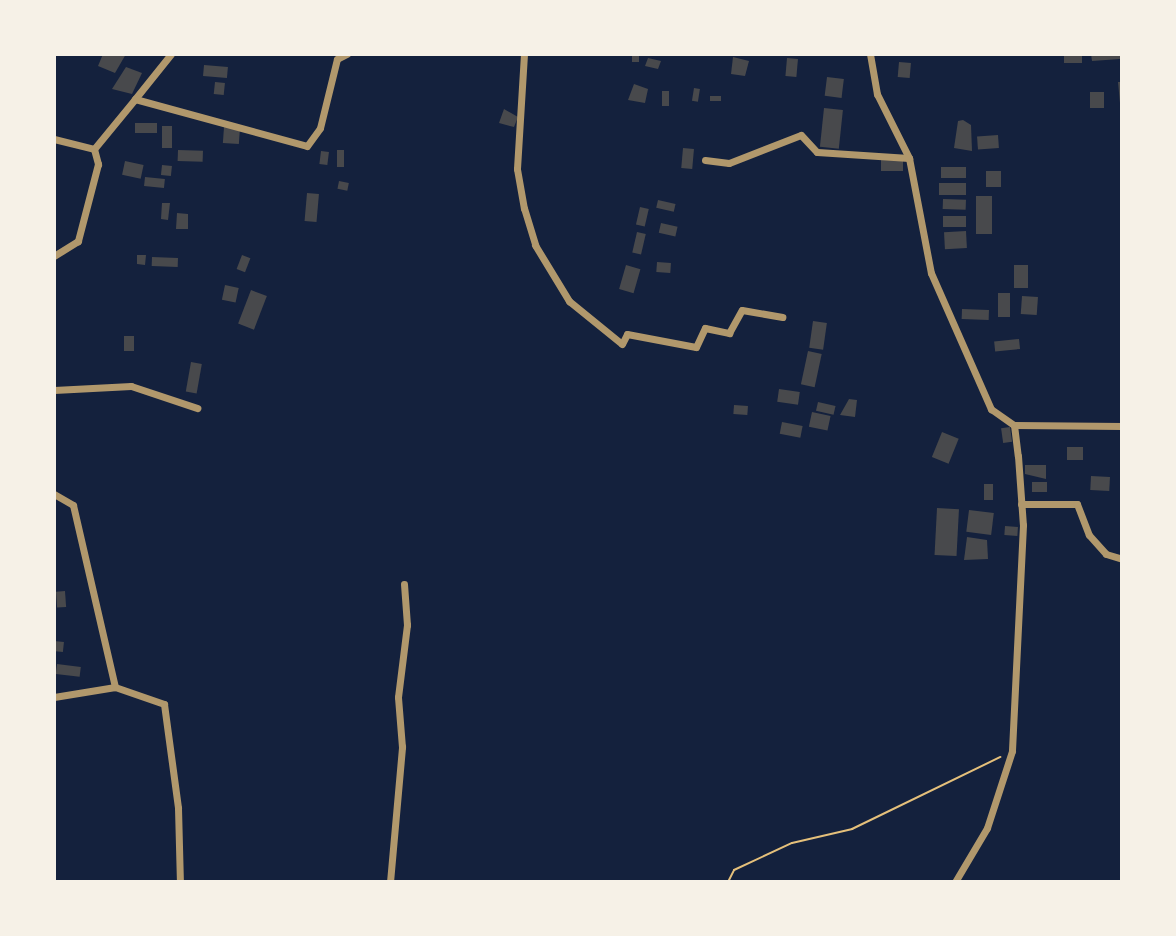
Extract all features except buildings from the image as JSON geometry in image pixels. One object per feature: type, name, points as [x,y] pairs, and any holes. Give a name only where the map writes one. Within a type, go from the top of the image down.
[{"type":"street","points":[[94,149],[171,54]]},
{"type":"street","points":[[135,99],[307,146],[320,128],[337,59],[347,54]]},
{"type":"street","points":[[524,54],[517,169],[524,208],[535,245],[569,301],[622,344],[627,334],[696,347],[705,328],[729,333],[742,310],[782,317]]},
{"type":"street","points":[[870,54],[877,94],[909,158],[925,253],[951,324],[991,409],[1014,425],[1122,426]]},
{"type":"street","points":[[705,160],[729,163],[801,135],[817,152],[909,158]]},
{"type":"street","points":[[54,139],[94,149]]},
{"type":"street","points":[[54,256],[78,241],[98,164],[94,149]]},
{"type":"street","points":[[54,390],[131,386],[197,408]]},
{"type":"street","points":[[955,882],[987,828],[1012,751],[1021,504],[1014,425]]},
{"type":"street","points":[[54,494],[73,505],[115,687]]},
{"type":"street","points":[[1021,504],[1077,504],[1089,535],[1106,554],[1122,559]]},
{"type":"street","points":[[390,882],[402,747],[398,697],[407,625],[404,584]]},
{"type":"street","points":[[54,697],[115,687],[164,704],[178,808],[180,882]]},
{"type":"path","points":[[728,882],[734,870],[792,843],[852,829],[1012,751]]}]
